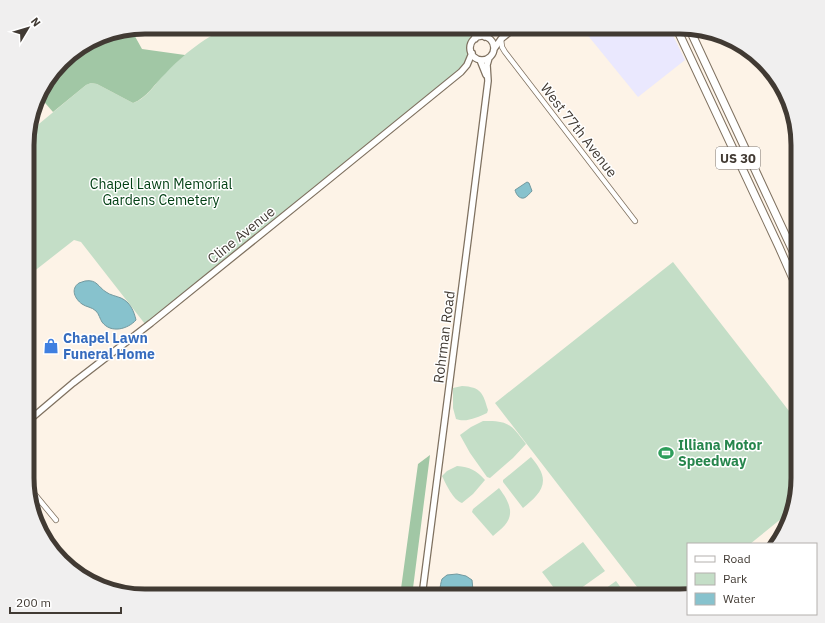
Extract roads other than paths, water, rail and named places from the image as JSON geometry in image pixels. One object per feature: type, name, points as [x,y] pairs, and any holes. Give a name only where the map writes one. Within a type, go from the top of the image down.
[{"type":"main road","name":"US 30","points":[[679,34],[791,274]]},
{"type":"main road","name":"US 30","points":[[692,35],[791,247]]},
{"type":"street","points":[[475,34],[475,39],[471,45],[472,53],[474,57],[480,60],[489,58],[501,39],[507,34]]},
{"type":"street","points":[[484,34],[493,44],[494,50]]},
{"type":"street","points":[[475,39],[480,37],[501,39]]},
{"type":"street","name":"West 77th Avenue","points":[[501,39],[502,47],[505,52],[635,221]]},
{"type":"street","points":[[494,50],[505,52]]},
{"type":"street","name":"Cline Avenue","points":[[34,416],[73,383],[317,189],[460,72],[467,65],[472,53]]},
{"type":"street","name":"Rohrman Road","points":[[423,589],[488,81],[487,65],[489,58]]},
{"type":"street","name":"Cline Avenue","points":[[467,65],[480,60]]},
{"type":"street","name":"Rohrman Road","points":[[480,60],[488,81]]},
{"type":"street","points":[[35,495],[56,520]]},
{"type":"water","points":[[527,182],[529,183],[532,191],[527,196],[521,198],[517,195],[515,190]]},
{"type":"water","points":[[85,281],[95,282],[111,295],[121,298],[127,302],[134,313],[136,320],[129,326],[119,329],[106,326],[96,311],[82,304],[74,294],[76,285]]},
{"type":"water","points":[[457,574],[466,576],[472,580],[473,589],[440,589],[442,579],[447,575]]},
{"type":"place","name":"Chapel Lawn Funeral Home","points":[[51,346]]},
{"type":"place","name":"Illiana Motor Speedway","points":[[666,453]]},
{"type":"park label","name":"Chapel Lawn Memorial Gardens Cemetery","points":[[161,192]]}]
